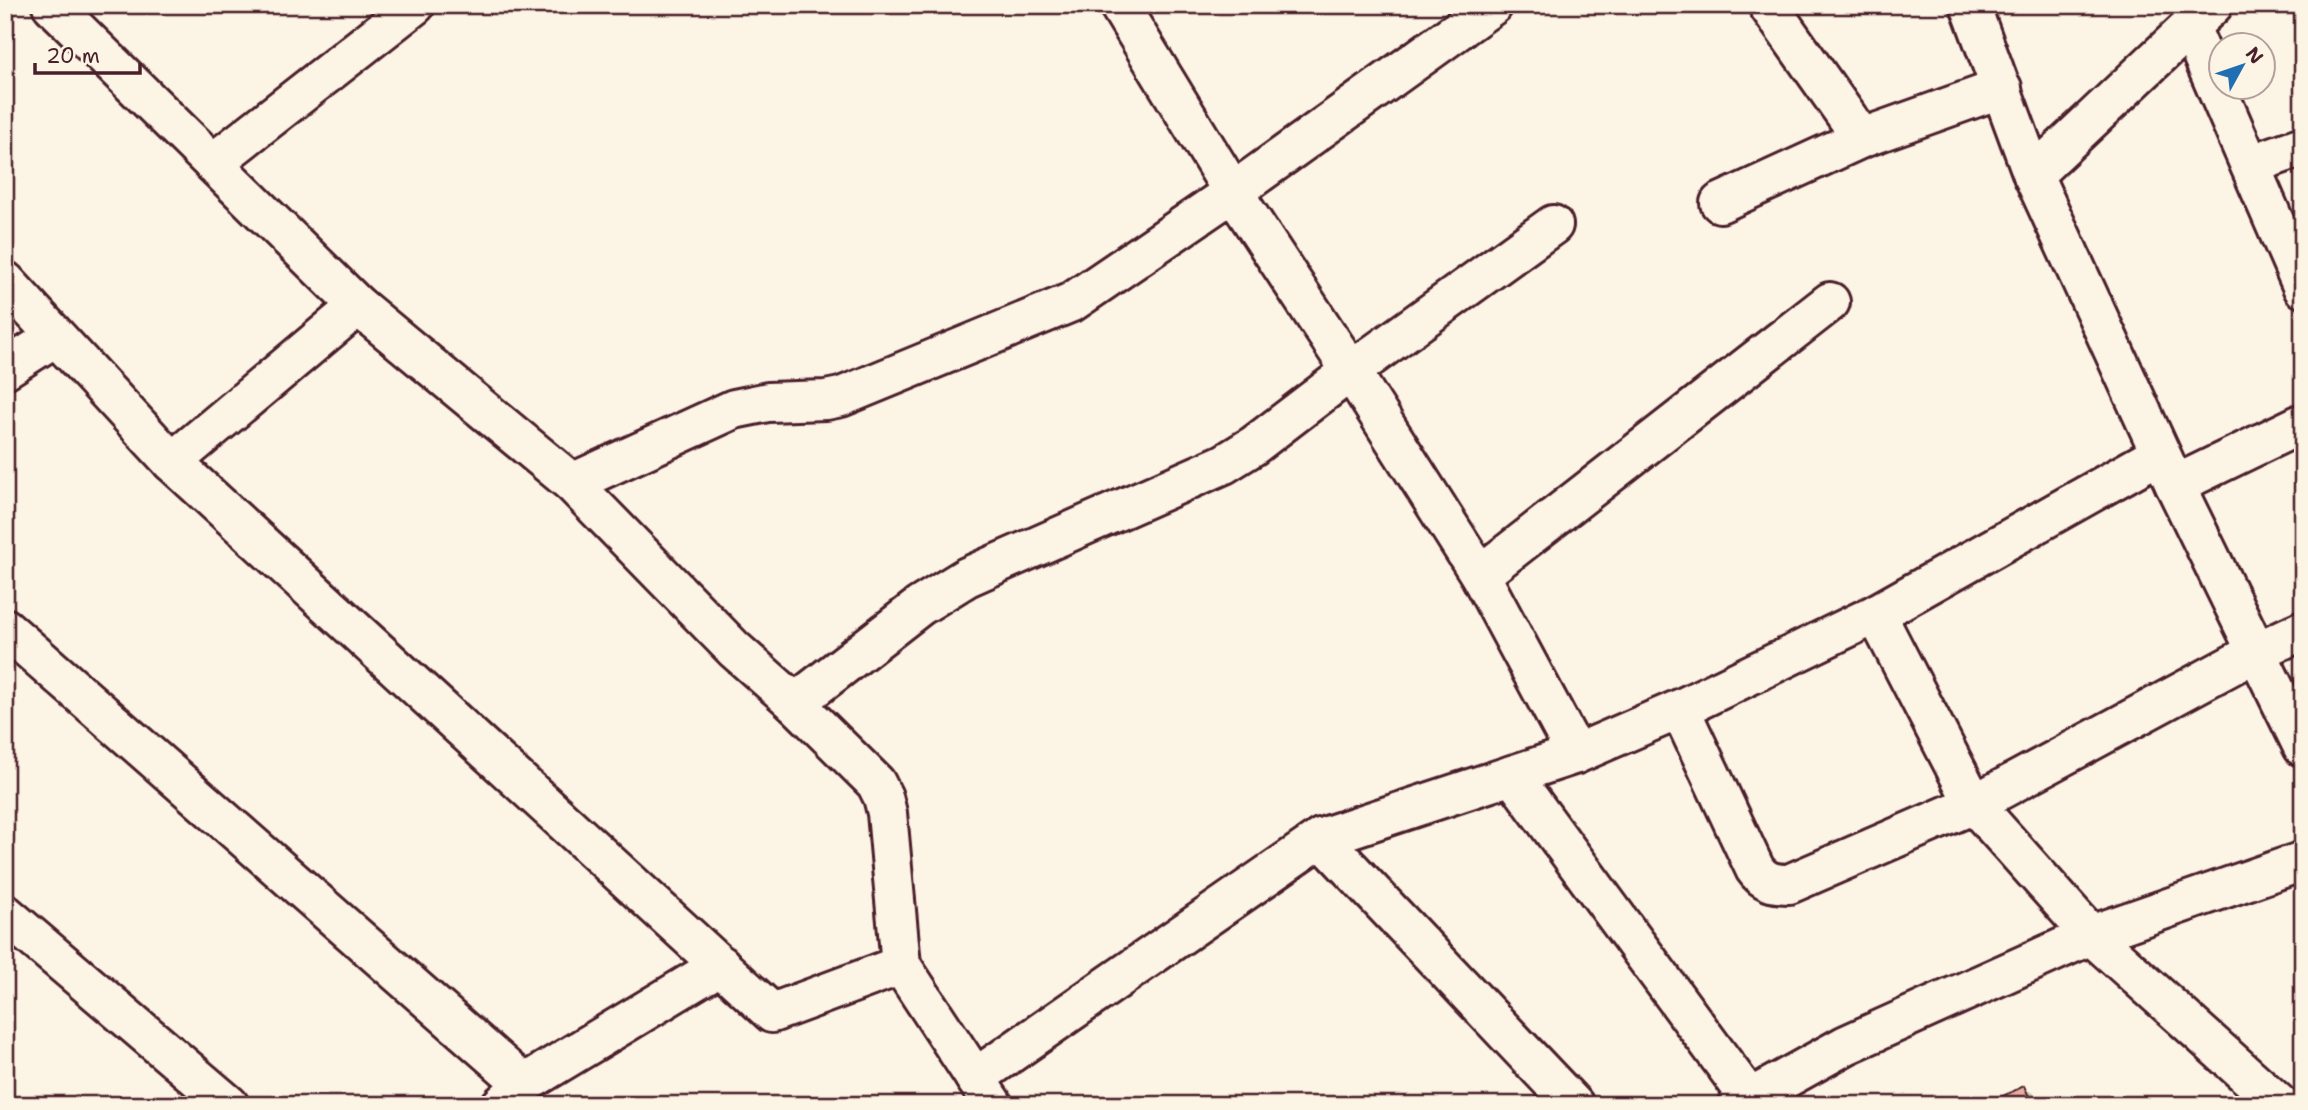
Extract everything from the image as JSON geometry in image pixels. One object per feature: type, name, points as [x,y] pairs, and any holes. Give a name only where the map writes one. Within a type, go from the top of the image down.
[{"type":"street","points":[[213,163],[415,5]]},
{"type":"street","points":[[1119,5],[1233,192],[1351,371],[1480,575],[1576,754]]},
{"type":"street","points":[[572,483],[714,416],[768,402],[841,397],[1072,302],[1233,192],[1493,5]]},
{"type":"street","points":[[1768,5],[1862,138]]},
{"type":"street","points":[[1969,5],[2033,176],[2168,469],[2303,747]]},
{"type":"street","points":[[56,6],[358,306],[572,483],[734,649],[795,703],[876,783],[887,813],[901,965],[984,1091],[1321,838],[1576,754],[1680,709],[2168,469],[2303,423]]},
{"type":"street","points":[[2033,176],[2202,16],[2250,165],[2303,288]]},
{"type":"street","points":[[1720,203],[1862,138],[2002,88]]},
{"type":"street","points":[[2250,165],[2303,146]]},
{"type":"street","points":[[795,703],[919,606],[948,588],[987,567],[1224,464],[1254,446],[1351,371],[1553,225]]},
{"type":"street","points":[[5,281],[172,462],[772,1013],[901,965]]},
{"type":"street","points":[[1480,575],[1830,302]]},
{"type":"street","points":[[172,462],[358,306]]},
{"type":"street","points":[[5,369],[55,337]]},
{"type":"street","points":[[1876,614],[1974,804],[2091,935],[2277,1104]]},
{"type":"street","points":[[1680,709],[1755,869],[1762,878],[1775,884],[1789,884],[1974,804],[2256,652],[2303,631]]},
{"type":"street","points":[[8,635],[512,1094],[720,965]]},
{"type":"street","points":[[1512,775],[1744,1102],[1846,1045],[2091,935],[2303,861]]},
{"type":"street","points":[[1321,838],[1574,1105]]},
{"type":"street","points":[[5,914],[229,1105]]},
{"type":"building","points":[[2024,1086],[2033,1105],[1992,1105],[1990,1102]]}]
